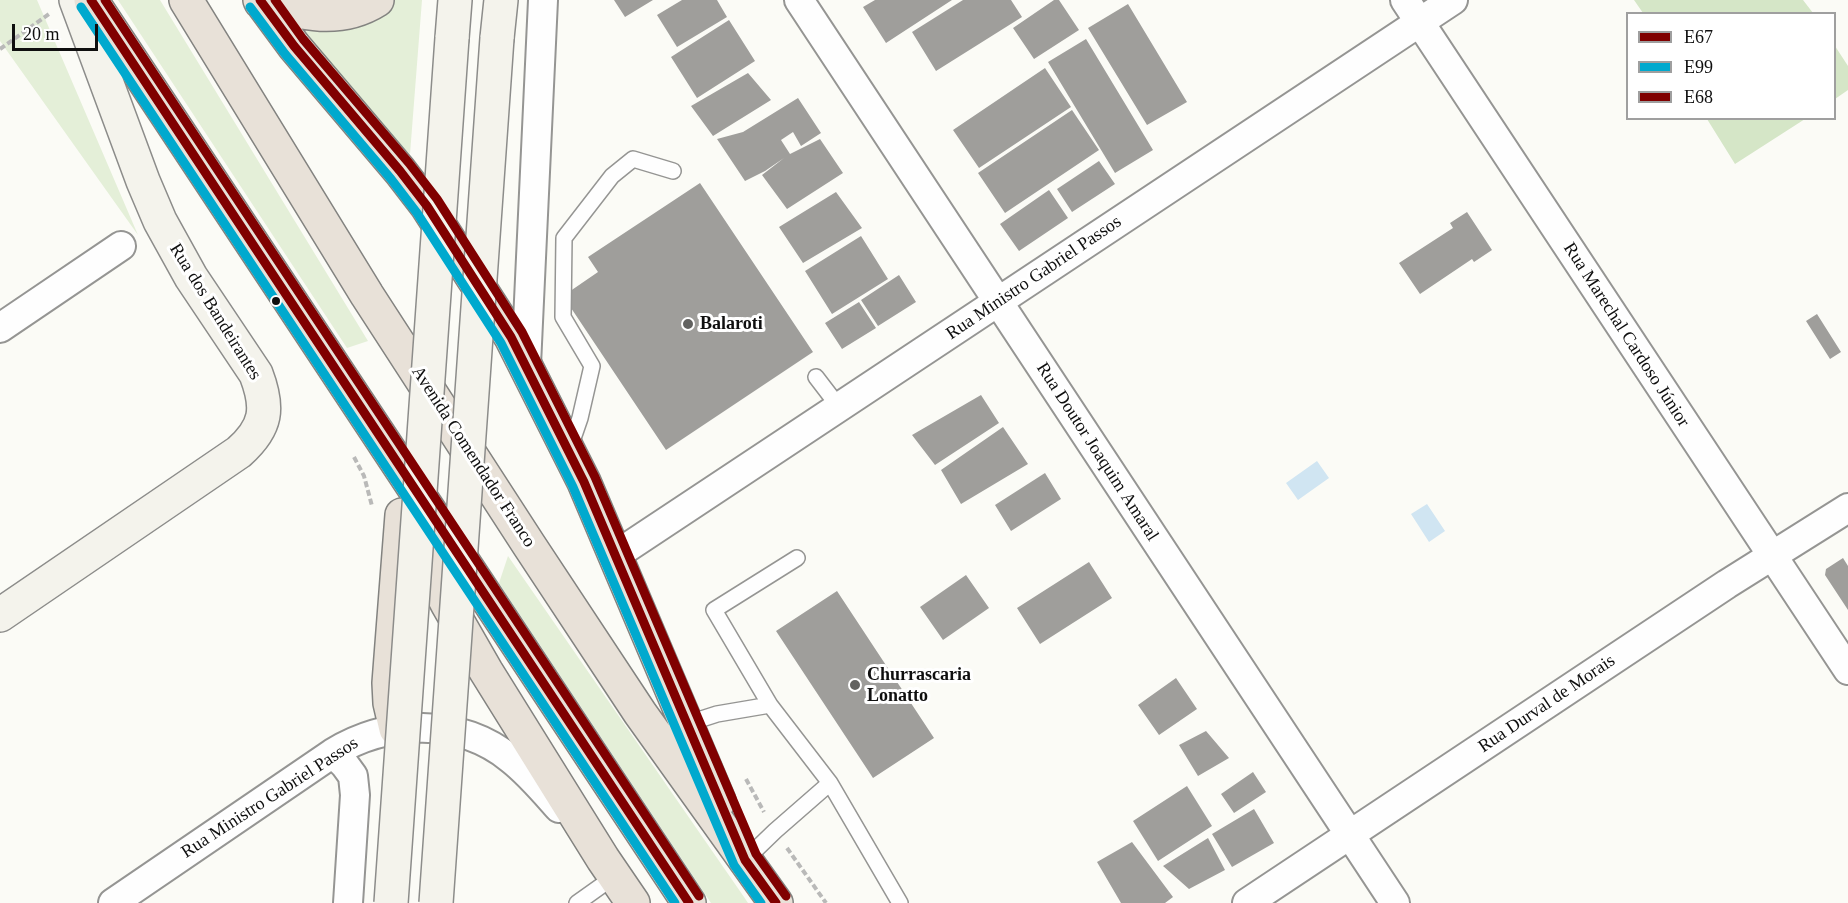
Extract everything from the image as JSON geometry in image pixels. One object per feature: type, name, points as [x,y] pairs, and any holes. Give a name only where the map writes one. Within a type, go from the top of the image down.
[{"type":"highway","points":[[91,0],[689,903]]},
{"type":"highway","name":"Avenida Comendador Franco","points":[[186,0],[367,295],[529,545],[640,713],[776,903]]},
{"type":"highway","points":[[260,1],[301,13],[321,15],[355,10],[377,0]]},
{"type":"highway","points":[[260,1],[427,206],[490,302],[526,365],[569,450],[616,555],[745,860]]},
{"type":"highway","points":[[396,729],[390,703],[389,683],[405,474]]},
{"type":"highway","points":[[405,474],[416,526],[428,567],[437,585],[486,671],[633,903]]},
{"type":"main road","points":[[391,903],[455,0]]},
{"type":"main road","points":[[436,903],[501,0]]},
{"type":"main road","name":"Rua dos Bandeirantes","points":[[0,615],[239,452],[250,442],[264,416],[265,405],[256,374],[191,277],[160,221],[63,7]]},
{"type":"street","points":[[526,365],[543,0]]},
{"type":"street","name":"Rua Doutor Joaquim Amaral","points":[[799,0],[1395,903]]},
{"type":"street","name":"Rua Ministro Gabriel Passos","points":[[616,555],[998,302],[1412,11],[1453,0]]},
{"type":"street","name":"Rua Marechal Cardoso Júnior","points":[[1412,11],[1848,670]]},
{"type":"street","points":[[0,328],[121,246]]},
{"type":"street","name":"Rua Durval de Morais","points":[[1247,903],[1772,555],[1848,508]]},
{"type":"street","name":"Rua Ministro Gabriel Passos","points":[[113,903],[333,753],[369,735],[396,729],[431,728],[470,736],[509,757],[532,777],[609,867]]},
{"type":"street","points":[[333,753],[353,777],[355,795],[348,903]]},
{"type":"lane","points":[[569,450],[580,418],[592,366],[563,316],[564,238],[612,176],[633,159],[673,171]]},
{"type":"lane","points":[[816,377],[839,407]]},
{"type":"lane","points":[[797,558],[714,610],[770,705],[830,783],[900,903]]},
{"type":"lane","points":[[686,724],[717,714],[770,705]]},
{"type":"lane","points":[[745,860],[830,783]]},
{"type":"lane","points":[[577,903],[609,867]]},
{"type":"path","points":[[0,49],[63,7]]},
{"type":"path","points":[[353,455],[363,476],[372,509]]},
{"type":"green space","points":[[0,0],[37,0],[138,235],[0,41]]},
{"type":"green space","points":[[118,0],[160,0],[368,341],[347,348]]},
{"type":"green space","points":[[392,0],[422,0],[410,154],[389,136],[288,18]]},
{"type":"green space","points":[[1634,0],[1803,0],[1812,12],[1642,12]]},
{"type":"green space","points":[[1836,48],[1848,66],[1848,90],[1836,98]]},
{"type":"green space","points":[[1708,120],[1803,120],[1735,164]]},
{"type":"green space","points":[[508,556],[748,903],[711,903],[499,583]]},
{"type":"water","points":[[1317,461],[1329,478],[1298,500],[1286,483]]},
{"type":"water","points":[[1427,504],[1445,531],[1429,542],[1411,514]]},
{"type":"building","points":[[614,0],[653,0],[625,17]]},
{"type":"building","points":[[682,0],[717,0],[727,17],[677,47],[657,15]]},
{"type":"building","points":[[875,0],[952,0],[886,43],[863,7]]},
{"type":"building","points":[[963,0],[1011,0],[1022,17],[936,71],[912,32]]},
{"type":"building","points":[[1054,0],[1059,0],[1079,30],[1034,59],[1013,28]]},
{"type":"building","points":[[1128,4],[1187,102],[1147,125],[1088,28]]},
{"type":"building","points":[[729,20],[755,61],[697,98],[671,57]]},
{"type":"building","points":[[1086,39],[1153,150],[1115,173],[1048,62]]},
{"type":"building","points":[[1045,68],[1071,107],[979,168],[953,130]]},
{"type":"building","points":[[748,73],[771,100],[713,136],[691,106]]},
{"type":"building","points":[[798,98],[821,133],[801,146],[793,132],[781,140],[790,154],[820,139],[843,173],[787,209],[762,175],[784,158],[745,181],[717,139],[743,132]]},
{"type":"building","points":[[1072,110],[1099,150],[1005,213],[978,173]]},
{"type":"building","points":[[1099,161],[1115,184],[1072,212],[1057,189]]},
{"type":"building","name":"Balaroti","points":[[700,183],[813,352],[666,450],[563,296],[598,272],[588,257]]},
{"type":"building","points":[[1049,190],[1068,218],[1019,251],[1000,224]]},
{"type":"building","points":[[836,192],[862,228],[803,263],[779,227]]},
{"type":"building","points":[[1467,212],[1492,250],[1474,262],[1472,259],[1420,294],[1399,263],[1453,228],[1450,223]]},
{"type":"building","points":[[861,236],[888,279],[832,314],[805,271]]},
{"type":"building","points":[[899,275],[916,302],[878,326],[861,300]]},
{"type":"building","points":[[859,302],[876,328],[842,349],[825,323]]},
{"type":"building","points":[[1817,314],[1841,352],[1830,359],[1806,321]]},
{"type":"building","points":[[981,395],[999,423],[935,465],[912,435]]},
{"type":"building","points":[[1003,427],[1028,464],[961,504],[941,470]]},
{"type":"building","points":[[1045,473],[1061,499],[1011,531],[995,505]]},
{"type":"building","points":[[1843,558],[1848,566],[1848,610],[1825,575],[1826,569]]},
{"type":"building","points":[[1089,562],[1112,598],[1040,644],[1017,608]]},
{"type":"building","points":[[966,575],[989,608],[943,640],[920,607]]},
{"type":"building","name":"Churrascaria Lonatto","points":[[837,591],[934,738],[873,778],[776,631]]},
{"type":"building","points":[[1176,678],[1197,709],[1159,735],[1138,705]]},
{"type":"building","points":[[1206,731],[1229,758],[1198,776],[1179,745]]},
{"type":"building","points":[[1253,772],[1266,792],[1234,813],[1221,794]]},
{"type":"building","points":[[1187,786],[1212,826],[1158,861],[1133,821]]},
{"type":"building","points":[[1254,809],[1274,843],[1232,867],[1212,834]]},
{"type":"building","points":[[1208,838],[1225,870],[1189,889],[1163,866]]},
{"type":"building","points":[[1132,842],[1173,897],[1165,903],[1121,903],[1097,862]]},
{"type":"transit line","name":"E67","points":[[91,0],[689,903]]},
{"type":"transit line","name":"E68","points":[[105,0],[699,896]]},
{"type":"transit line","name":"E67","points":[[260,0],[294,46],[427,206],[511,337],[584,482],[745,860],[776,903]]},
{"type":"transit line","name":"E68","points":[[275,0],[303,39],[437,199],[522,332],[595,477],[756,854],[786,896]]},
{"type":"transit line","name":"E99","points":[[81,7],[675,903]]},
{"type":"transit line","name":"E99","points":[[250,7],[285,54],[417,213],[501,343],[573,487],[734,865],[761,903]]},
{"type":"place","name":"Balaroti","points":[[688,324]]},
{"type":"place","name":"Churrascaria Lonatto","points":[[855,685]]}]
